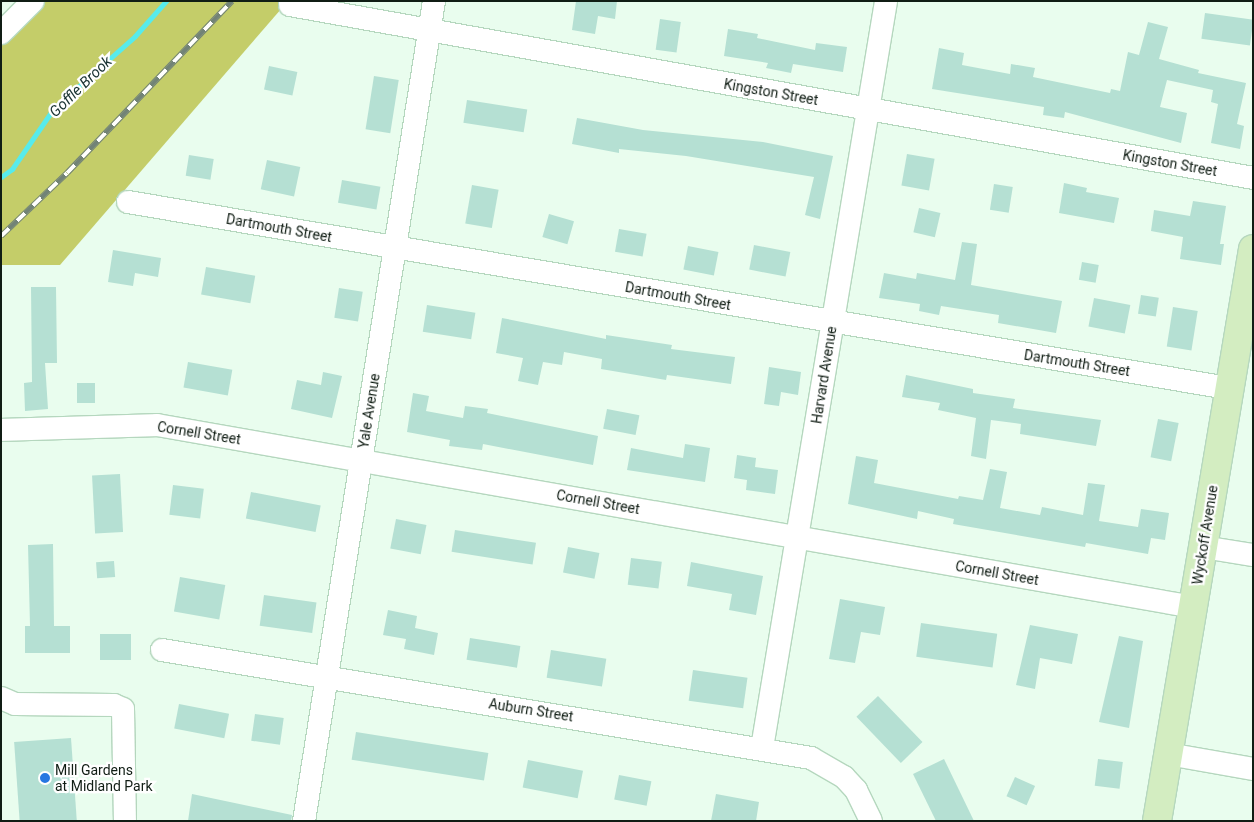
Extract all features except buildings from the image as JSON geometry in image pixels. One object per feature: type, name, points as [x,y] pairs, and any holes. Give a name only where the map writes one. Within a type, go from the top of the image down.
[{"type":"main road","name":"Wyckoff Avenue","points":[[1157,821],[1204,547],[1228,388],[1253,249]]},
{"type":"street","points":[[1,33],[33,1]]},
{"type":"street","name":"Yale Avenue","points":[[304,821],[434,1]]},
{"type":"street","name":"Harvard Avenue","points":[[762,748],[886,1]]},
{"type":"street","name":"Kingston Street","points":[[290,5],[429,32],[1253,178]]},
{"type":"street","name":"Dartmouth Street","points":[[128,202],[1228,388]]},
{"type":"street","name":"Cornell Street","points":[[1,430],[157,425],[1193,607]]},
{"type":"street","points":[[1204,547],[1253,555]]},
{"type":"street","name":"Auburn Street","points":[[162,650],[762,748],[810,758],[828,765],[856,790],[871,821]]},
{"type":"street","points":[[1,698],[15,704],[114,704],[123,709],[125,821]]},
{"type":"street","points":[[1168,754],[1253,769]]},
{"type":"green space","points":[[39,1],[288,1],[60,265],[1,265],[1,36]]},
{"type":"waterway","name":"Goffle Brook","points":[[1,177],[12,169],[54,108],[135,36],[166,1]]},
{"type":"railway","points":[[1,236],[67,173],[232,1]]},
{"type":"place","name":"Mill Gardens at Midland Park","points":[[45,778]]}]
